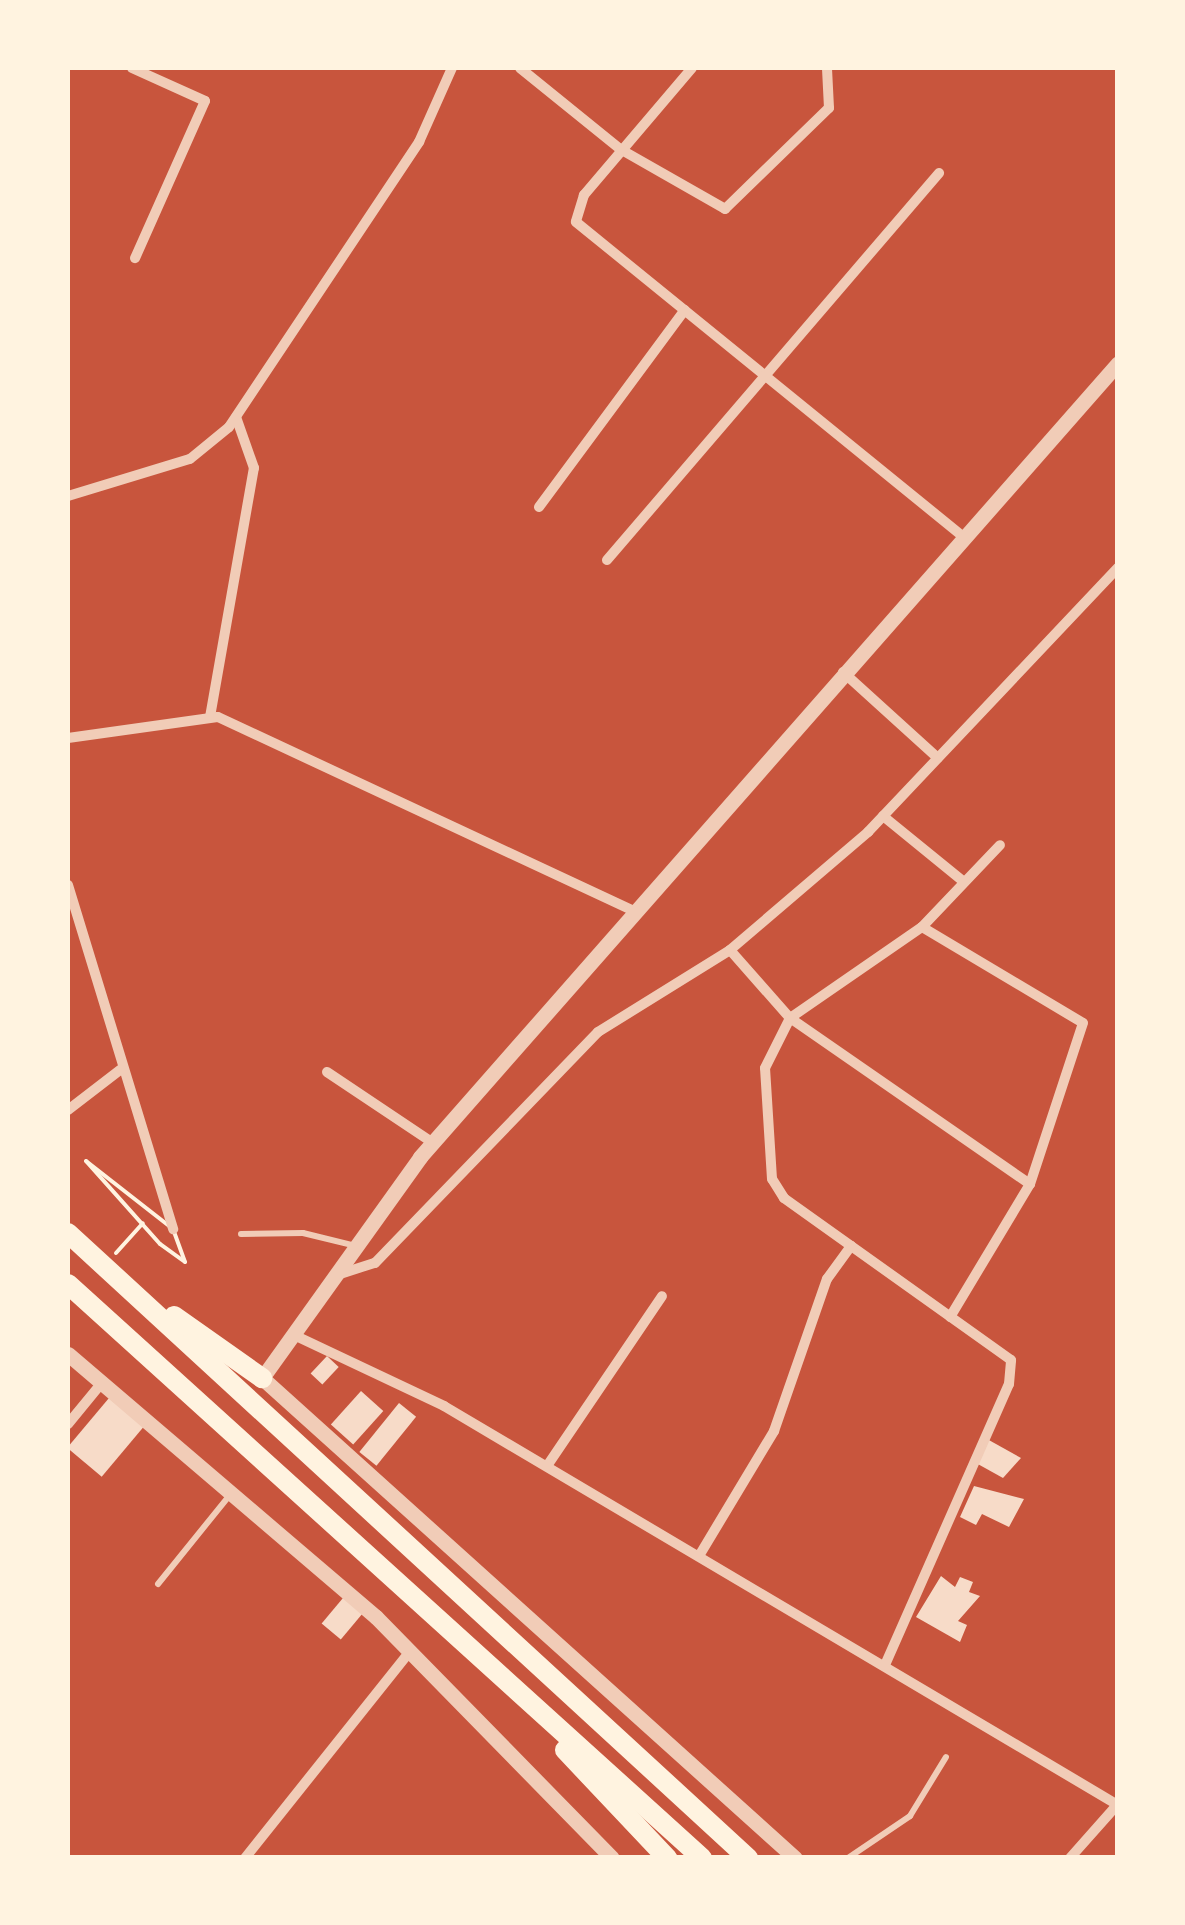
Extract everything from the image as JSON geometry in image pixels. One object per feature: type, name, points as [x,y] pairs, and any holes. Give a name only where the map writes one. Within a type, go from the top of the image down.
[{"type":"highway","points":[[68,1234],[748,1858]]},
{"type":"highway","points":[[102,1264],[262,1378]]},
{"type":"highway","points":[[68,1284],[702,1858]]},
{"type":"highway","points":[[460,1639],[667,1858]]},
{"type":"street","points":[[132,68],[205,101],[135,258]]},
{"type":"street","points":[[68,496],[190,459],[236,417],[418,142],[452,68]]},
{"type":"street","points":[[520,68],[620,149],[726,209],[830,108],[827,68]]},
{"type":"street","points":[[692,68],[584,195],[576,222],[962,536]]},
{"type":"street","points":[[607,560],[940,172]]},
{"type":"street","points":[[538,507],[684,310]]},
{"type":"street","points":[[795,1858],[262,1378],[296,1336],[353,1246],[432,1143],[632,910],[1118,363]]},
{"type":"street","points":[[210,717],[254,468],[236,417]]},
{"type":"street","points":[[337,1275],[374,1263],[598,1032],[730,950],[883,816],[1118,568]]},
{"type":"street","points":[[842,672],[938,758]]},
{"type":"street","points":[[68,738],[210,717],[632,910]]},
{"type":"street","points":[[883,816],[964,882]]},
{"type":"street","points":[[885,1665],[1009,1384],[1011,1360],[784,1198],[772,1179],[765,1068],[790,1018],[922,927],[1000,845]]},
{"type":"street","points":[[68,885],[120,1070],[172,1229]]},
{"type":"street","points":[[922,927],[1084,1024],[1030,1184],[950,1316]]},
{"type":"street","points":[[730,950],[790,1018],[1030,1184]]},
{"type":"street","points":[[68,1110],[120,1070]]},
{"type":"street","points":[[327,1072],[432,1143]]},
{"type":"street","points":[[700,1556],[774,1431],[828,1279],[851,1246]]},
{"type":"street","points":[[547,1466],[662,1296]]},
{"type":"street","points":[[296,1336],[547,1466],[1118,1805],[1070,1858]]},
{"type":"street","points":[[68,1354],[100,1386],[234,1489],[411,1650],[612,1858]]},
{"type":"street","points":[[68,1424],[100,1386]]},
{"type":"street","points":[[244,1858],[411,1650]]},
{"type":"lane","points":[[240,1234],[303,1233],[353,1246]]},
{"type":"lane","points":[[158,1584],[234,1489]]},
{"type":"lane","points":[[848,1858],[910,1816],[946,1757]]},
{"type":"path","points":[[86,1161],[116,1179],[172,1229],[185,1262],[86,1161]]},
{"type":"building","points":[[327,1356],[339,1367],[322,1384],[311,1374]]},
{"type":"building","points":[[361,1391],[383,1411],[353,1445],[331,1424]]},
{"type":"building","points":[[109,1398],[143,1427],[102,1477],[68,1447]]},
{"type":"building","points":[[399,1403],[416,1417],[376,1466],[359,1452]]},
{"type":"building","points":[[987,1439],[1021,1458],[1003,1478],[976,1463]]},
{"type":"building","points":[[974,1486],[1024,1499],[1009,1527],[982,1514],[976,1525],[960,1517]]},
{"type":"building","points":[[941,1576],[955,1587],[960,1577],[973,1582],[969,1592],[980,1596],[958,1621],[967,1625],[960,1642],[916,1617]]},
{"type":"building","points":[[348,1592],[367,1608],[341,1639],[322,1623]]}]
